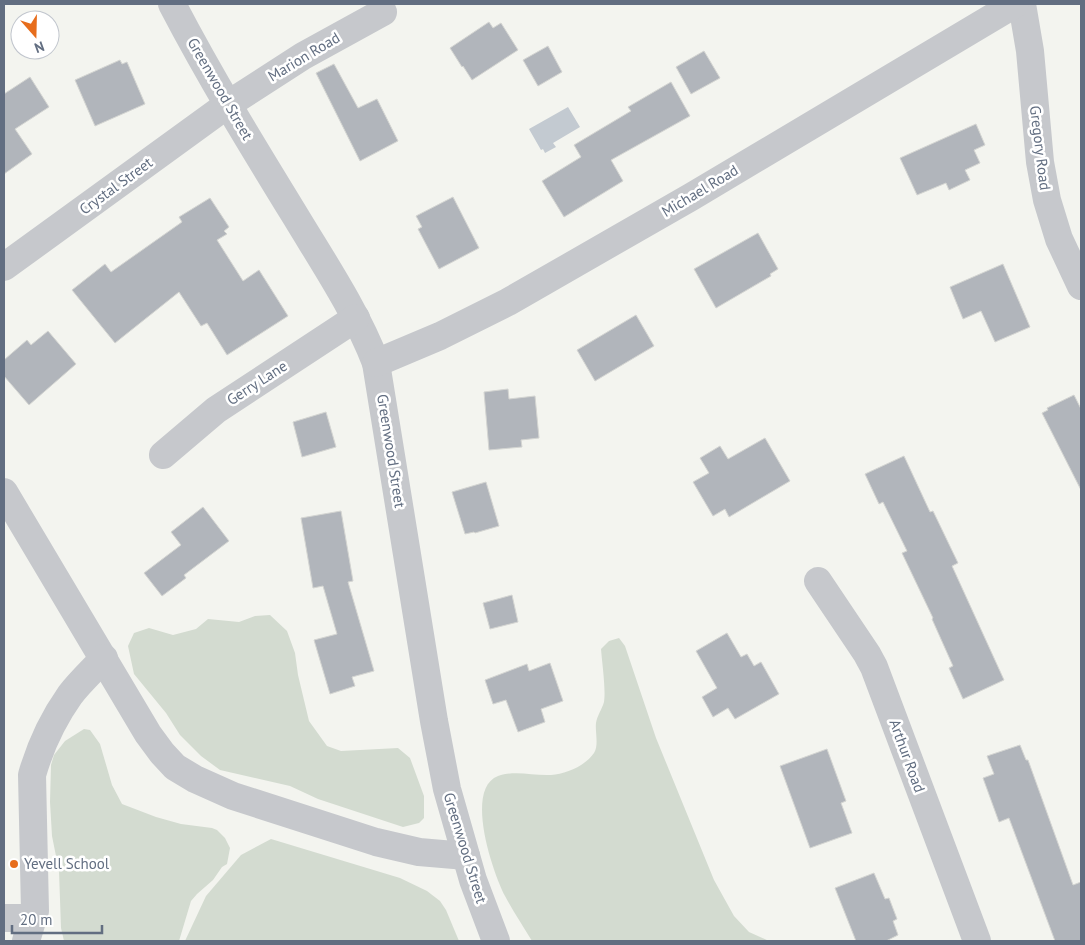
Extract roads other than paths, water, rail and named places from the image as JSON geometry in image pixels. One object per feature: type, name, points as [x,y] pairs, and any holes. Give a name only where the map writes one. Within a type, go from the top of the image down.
[{"type":"street","name":"Greenwood Street","points":[[172,4],[227,105],[339,285],[368,342],[376,363],[440,754],[466,856],[496,941]]},
{"type":"street","name":"Michael Road","points":[[376,363],[440,336],[508,302],[691,197],[1015,4]]},
{"type":"street","name":"Gregory Road","points":[[1022,4],[1030,51],[1040,162],[1047,200],[1059,239],[1081,286]]},
{"type":"street","name":"Marion Road","points":[[227,105],[303,56],[383,12]]},
{"type":"street","name":"Crystal Street","points":[[4,266],[227,105]]},
{"type":"street","name":"Gerry Lane","points":[[163,455],[216,410],[356,318]]},
{"type":"street","points":[[4,492],[148,734],[162,754],[175,767],[195,779],[234,796],[376,842],[430,854],[466,856]]},
{"type":"street","name":"Arthur Road","points":[[818,581],[868,654],[874,667],[977,941]]},
{"type":"street","points":[[4,918],[29,930],[34,911],[32,775],[49,730],[70,695],[104,658]]},
{"type":"place","name":"Yevell School","points":[[14,864]]}]
